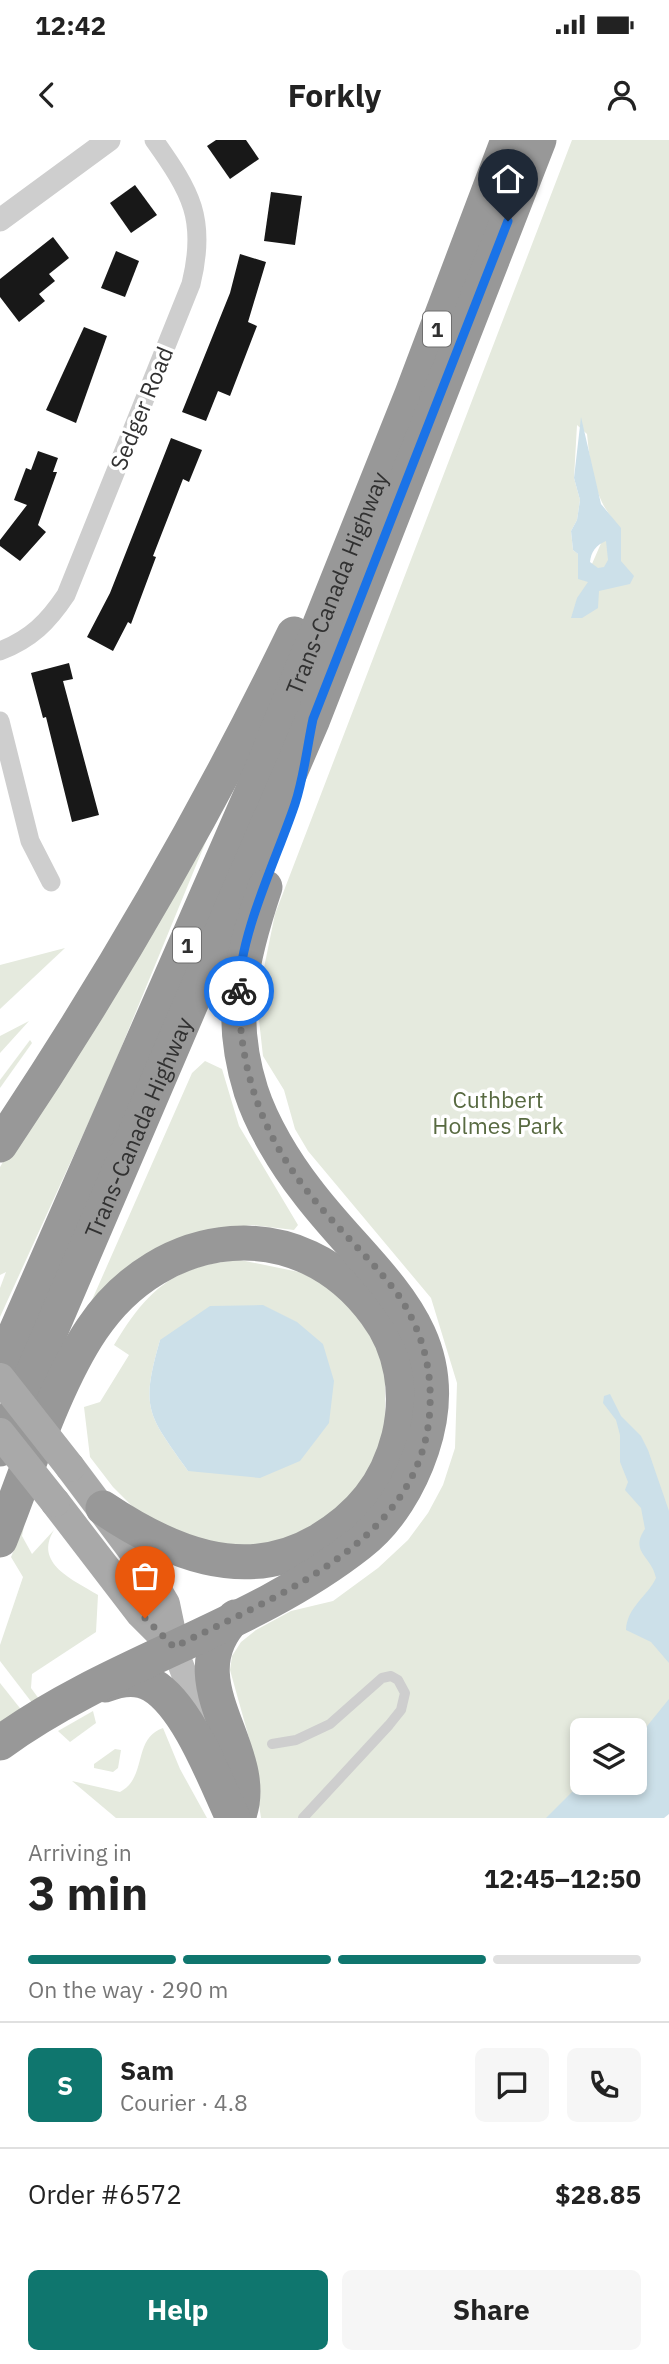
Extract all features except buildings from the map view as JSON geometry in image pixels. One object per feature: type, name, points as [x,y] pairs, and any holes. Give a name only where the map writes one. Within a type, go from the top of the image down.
[{"type":"highway","name":"Trans-Canada Highway","points":[[0,1368],[260,775],[364,517],[508,140]]},
{"type":"highway","name":"Trans-Canada Highway","points":[[0,1449],[313,719],[539,140]]},
{"type":"highway","points":[[516,200],[548,140]]},
{"type":"highway","points":[[2,1141],[128,944],[247,730],[330,559],[364,517]]},
{"type":"highway","points":[[0,1743],[72,1697],[301,1582],[360,1544],[390,1513],[413,1474],[430,1425],[431,1379],[421,1336],[398,1296],[307,1192],[285,1158],[251,1091],[239,1024],[239,978],[250,931],[296,801],[313,719]]},
{"type":"highway","points":[[0,1540],[68,1373],[93,1328],[129,1287],[164,1261],[214,1246],[238,1243],[267,1244],[292,1250],[317,1261],[351,1284],[384,1325],[396,1352],[403,1383],[403,1418],[394,1455],[378,1488],[362,1510],[338,1530],[281,1558],[231,1562],[201,1558],[172,1548],[139,1532],[103,1508]]},
{"type":"highway","points":[[72,1697],[133,1678],[150,1684],[168,1697],[235,1818],[242,1808],[239,1768],[211,1672],[216,1642],[235,1617]]},
{"type":"main road","points":[[0,1378],[103,1508],[165,1604],[174,1647],[216,1758],[235,1818]]},
{"type":"main road","points":[[0,1433],[141,1614],[174,1647]]},
{"type":"street","points":[[0,220],[109,140]]},
{"type":"street","name":"Sedger Road","points":[[0,651],[24,641],[49,620],[66,595],[191,284],[198,256],[199,230],[194,203],[181,178],[154,140]]},
{"type":"street","points":[[0,721],[30,841],[51,882]]},
{"type":"lane","points":[[272,1744],[296,1741],[330,1724],[382,1678],[391,1676],[398,1680],[405,1693],[401,1710],[389,1725],[303,1818]]},
{"type":"green space","name":"Cuthbert Holmes Park","points":[[572,140],[669,140],[669,1729],[647,1743],[647,1718],[570,1718],[570,1795],[573,1795],[554,1818],[261,1818],[249,1738],[230,1670],[232,1656],[241,1642],[256,1630],[291,1611],[333,1601],[378,1568],[408,1540],[428,1513],[443,1485],[455,1448],[457,1383],[431,1298],[308,1151],[295,1129],[284,1090],[263,1056],[257,1002],[275,914]],"holes":[[[577,425],[587,434],[591,467],[600,499],[612,518],[585,580],[578,554],[573,550],[571,531],[577,520],[580,500],[574,478]]]},
{"type":"green space","points":[[225,795],[107,1082],[0,1317],[0,1288],[6,1272],[0,1275],[0,1167]]},
{"type":"green space","points":[[65,948],[0,1009],[0,965]]},
{"type":"green space","points":[[29,1021],[0,1053],[0,1036]]},
{"type":"green space","points":[[30,1040],[32,1043],[0,1088],[0,1080]]},
{"type":"green space","points":[[205,1061],[222,1069],[239,1126],[298,1225],[294,1230],[252,1225],[186,1236],[81,1325],[192,1073]]},
{"type":"green space","points":[[240,1260],[299,1272],[320,1282],[347,1302],[377,1346],[385,1375],[385,1432],[363,1487],[302,1540],[209,1550],[139,1513],[113,1487],[90,1457],[84,1407],[100,1402],[129,1355],[114,1345],[126,1326],[151,1295],[165,1284],[197,1268]],"holes":[[[160,1340],[188,1471],[156,1423],[152,1410],[150,1382]]]},
{"type":"green space","points":[[24,1526],[22,1536],[32,1554],[54,1530],[49,1542],[52,1562],[68,1577],[98,1595],[96,1632],[32,1674],[31,1688],[39,1699],[33,1704],[0,1661],[0,1645],[23,1577],[11,1557]]},
{"type":"green space","points":[[0,1683],[23,1712],[0,1729]]},
{"type":"green space","points":[[93,1711],[96,1723],[70,1742],[58,1731]]},
{"type":"green space","points":[[163,1728],[180,1769],[207,1818],[116,1818],[72,1781],[120,1792],[134,1777],[147,1741],[153,1733]]},
{"type":"green space","points":[[115,1749],[121,1750],[118,1768],[113,1772],[94,1768],[94,1764]]},
{"type":"water","points":[[581,417],[601,504],[621,528],[621,561],[634,576],[630,584],[599,591],[598,608],[582,618],[571,618],[577,598],[588,582],[578,579],[578,554],[573,550],[571,531],[577,520],[580,500],[574,478]],"holes":[[[606,541],[608,560],[604,567],[598,568],[590,562],[595,549]]]},
{"type":"water","points":[[263,1305],[297,1322],[323,1344],[334,1381],[329,1423],[300,1461],[260,1478],[188,1471],[156,1423],[152,1410],[150,1382],[160,1340],[210,1306]]},
{"type":"water","points":[[610,1394],[621,1416],[641,1436],[669,1511],[669,1663],[651,1642],[626,1630],[634,1608],[656,1578],[640,1549],[639,1543],[645,1529],[641,1508],[625,1490],[628,1482],[620,1462],[620,1435],[616,1420],[603,1403],[604,1396]]},
{"type":"water","points":[[669,1699],[669,1814],[664,1818],[546,1818],[570,1794],[647,1795],[647,1726]]},
{"type":"way so far","points":[[145,1618],[163,1633],[174,1647],[301,1582],[360,1544],[390,1513],[413,1474],[430,1425],[431,1379],[421,1336],[398,1296],[307,1192],[268,1128],[251,1091],[239,1024],[239,991]]},
{"type":"route","points":[[239,991],[239,978],[250,931],[296,801],[313,719],[508,221]]}]
